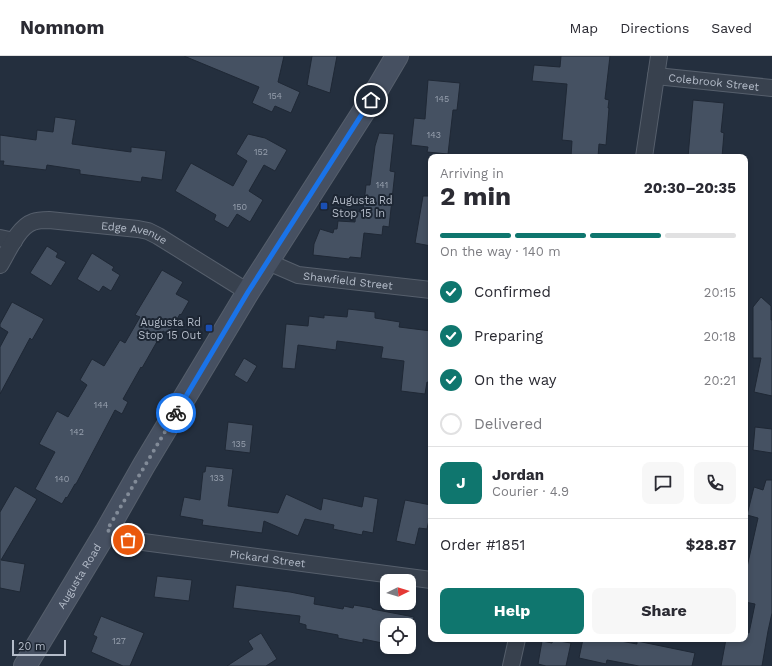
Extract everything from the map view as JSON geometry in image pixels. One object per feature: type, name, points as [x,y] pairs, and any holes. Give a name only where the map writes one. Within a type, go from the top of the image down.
[{"type":"main road","name":"Augusta Road","points":[[25,666],[248,292],[371,100],[397,56]]},
{"type":"street","points":[[644,154],[659,56]]},
{"type":"street","name":"Colebrook Street","points":[[656,76],[772,88]]},
{"type":"street","name":"Edge Avenue","points":[[0,265],[7,240],[28,224],[42,220],[76,223],[148,231],[248,292]]},
{"type":"street","name":"Shawfield Street","points":[[268,262],[298,275],[428,290]]},
{"type":"street","name":"Pickard Street","points":[[107,530],[128,540],[428,580]]},
{"type":"street","points":[[511,666],[516,642]]},
{"type":"building","points":[[184,56],[284,56],[278,82],[300,92],[291,113],[275,106],[272,112],[252,103],[259,87]]},
{"type":"building","points":[[312,56],[337,56],[330,93],[307,85]]},
{"type":"building","points":[[561,56],[610,56],[605,99],[609,100],[606,145],[599,144],[598,154],[571,154],[572,141],[562,140],[567,84],[532,81],[534,65],[560,67]]},
{"type":"building","points":[[428,80],[460,83],[457,110],[453,110],[448,154],[427,152],[428,147],[411,145],[414,118],[425,119]]},
{"type":"building","points":[[693,100],[724,103],[721,132],[724,133],[722,154],[688,154]]},
{"type":"building","points":[[55,117],[76,120],[72,144],[131,152],[131,147],[166,151],[162,180],[142,177],[141,182],[80,174],[80,170],[47,165],[46,170],[3,165],[4,161],[0,161],[0,135],[36,140],[37,130],[53,132]]},
{"type":"building","points":[[379,133],[394,134],[390,171],[395,172],[389,227],[383,226],[382,235],[364,233],[361,258],[350,257],[349,259],[313,255],[314,244],[320,229],[333,233],[334,229],[337,229],[338,221],[355,222],[356,211],[363,212],[366,185],[370,185],[375,146]]},
{"type":"building","points":[[248,134],[265,138],[287,150],[275,171],[264,165],[249,191],[263,200],[250,222],[237,214],[228,228],[214,220],[216,215],[175,191],[191,163],[233,186],[247,161],[236,154]]},
{"type":"building","points":[[423,196],[428,196],[428,245],[415,243]]},
{"type":"building","points":[[47,246],[58,253],[56,257],[66,262],[51,286],[30,273]]},
{"type":"building","points":[[92,253],[114,267],[112,270],[120,275],[111,291],[103,286],[99,292],[77,279]]},
{"type":"building","points":[[162,270],[183,282],[176,294],[189,301],[168,334],[163,331],[123,399],[128,402],[122,414],[115,410],[76,484],[62,504],[35,489],[55,452],[39,444],[57,411],[68,417],[87,385],[80,380],[92,359],[104,366],[120,340],[125,343],[140,317],[135,315]]},
{"type":"building","points":[[761,297],[771,306],[772,396],[754,392],[761,358],[753,358],[753,307]]},
{"type":"building","points":[[12,302],[44,319],[32,340],[30,338],[0,394],[0,347],[8,332],[0,327],[0,324]]},
{"type":"building","points":[[348,309],[375,312],[375,318],[400,322],[399,327],[428,331],[428,382],[425,394],[401,391],[404,361],[381,358],[383,347],[337,341],[336,350],[298,345],[295,369],[282,368],[286,324],[308,326],[309,316],[324,318],[324,315],[347,317]]},
{"type":"building","points":[[244,358],[257,366],[247,383],[234,375]]},
{"type":"building","points":[[228,422],[253,425],[250,453],[225,450]]},
{"type":"building","points":[[755,427],[772,429],[772,453],[753,450]]},
{"type":"building","points":[[206,466],[233,469],[228,506],[278,513],[286,494],[321,510],[323,498],[362,507],[364,496],[378,499],[373,533],[363,531],[362,535],[333,529],[334,525],[305,519],[298,536],[264,521],[262,533],[202,525],[203,520],[180,516],[184,497],[200,500],[203,472],[205,472]]},
{"type":"building","points":[[766,480],[772,480],[772,613],[762,666],[721,666],[725,642],[748,642],[748,633],[755,604],[748,603],[748,563],[758,518],[748,515],[748,511],[754,487],[763,490]]},
{"type":"building","points":[[15,486],[37,499],[1,560],[25,564],[20,592],[0,588],[0,512]]},
{"type":"building","points":[[405,500],[428,504],[427,529],[419,528],[415,545],[396,541]]},
{"type":"building","points":[[157,576],[192,580],[189,601],[154,597]]},
{"type":"building","points":[[236,585],[315,597],[314,604],[343,609],[344,606],[353,608],[354,605],[414,617],[380,618],[380,643],[363,639],[363,643],[338,638],[338,635],[306,629],[306,625],[299,623],[300,616],[233,608]]},
{"type":"building","points":[[101,616],[144,633],[130,666],[123,666],[91,652],[97,637],[93,635]]},
{"type":"building","points":[[261,633],[277,659],[266,666],[227,666],[253,649],[248,641]]},
{"type":"building","points":[[542,642],[571,643],[566,666],[546,666],[538,664]]},
{"type":"building","points":[[582,642],[626,642],[637,644],[637,642],[642,642],[695,653],[692,666],[639,666],[607,660],[606,664],[579,658]]},
{"type":"way so far","points":[[128,540],[107,530],[176,413]]},
{"type":"place","name":"Augusta Rd Stop 15 In","points":[[324,206]]},
{"type":"place","name":"Augusta Rd Stop 15 Out","points":[[209,328]]},
{"type":"route","points":[[176,413],[248,292],[371,100]]}]
